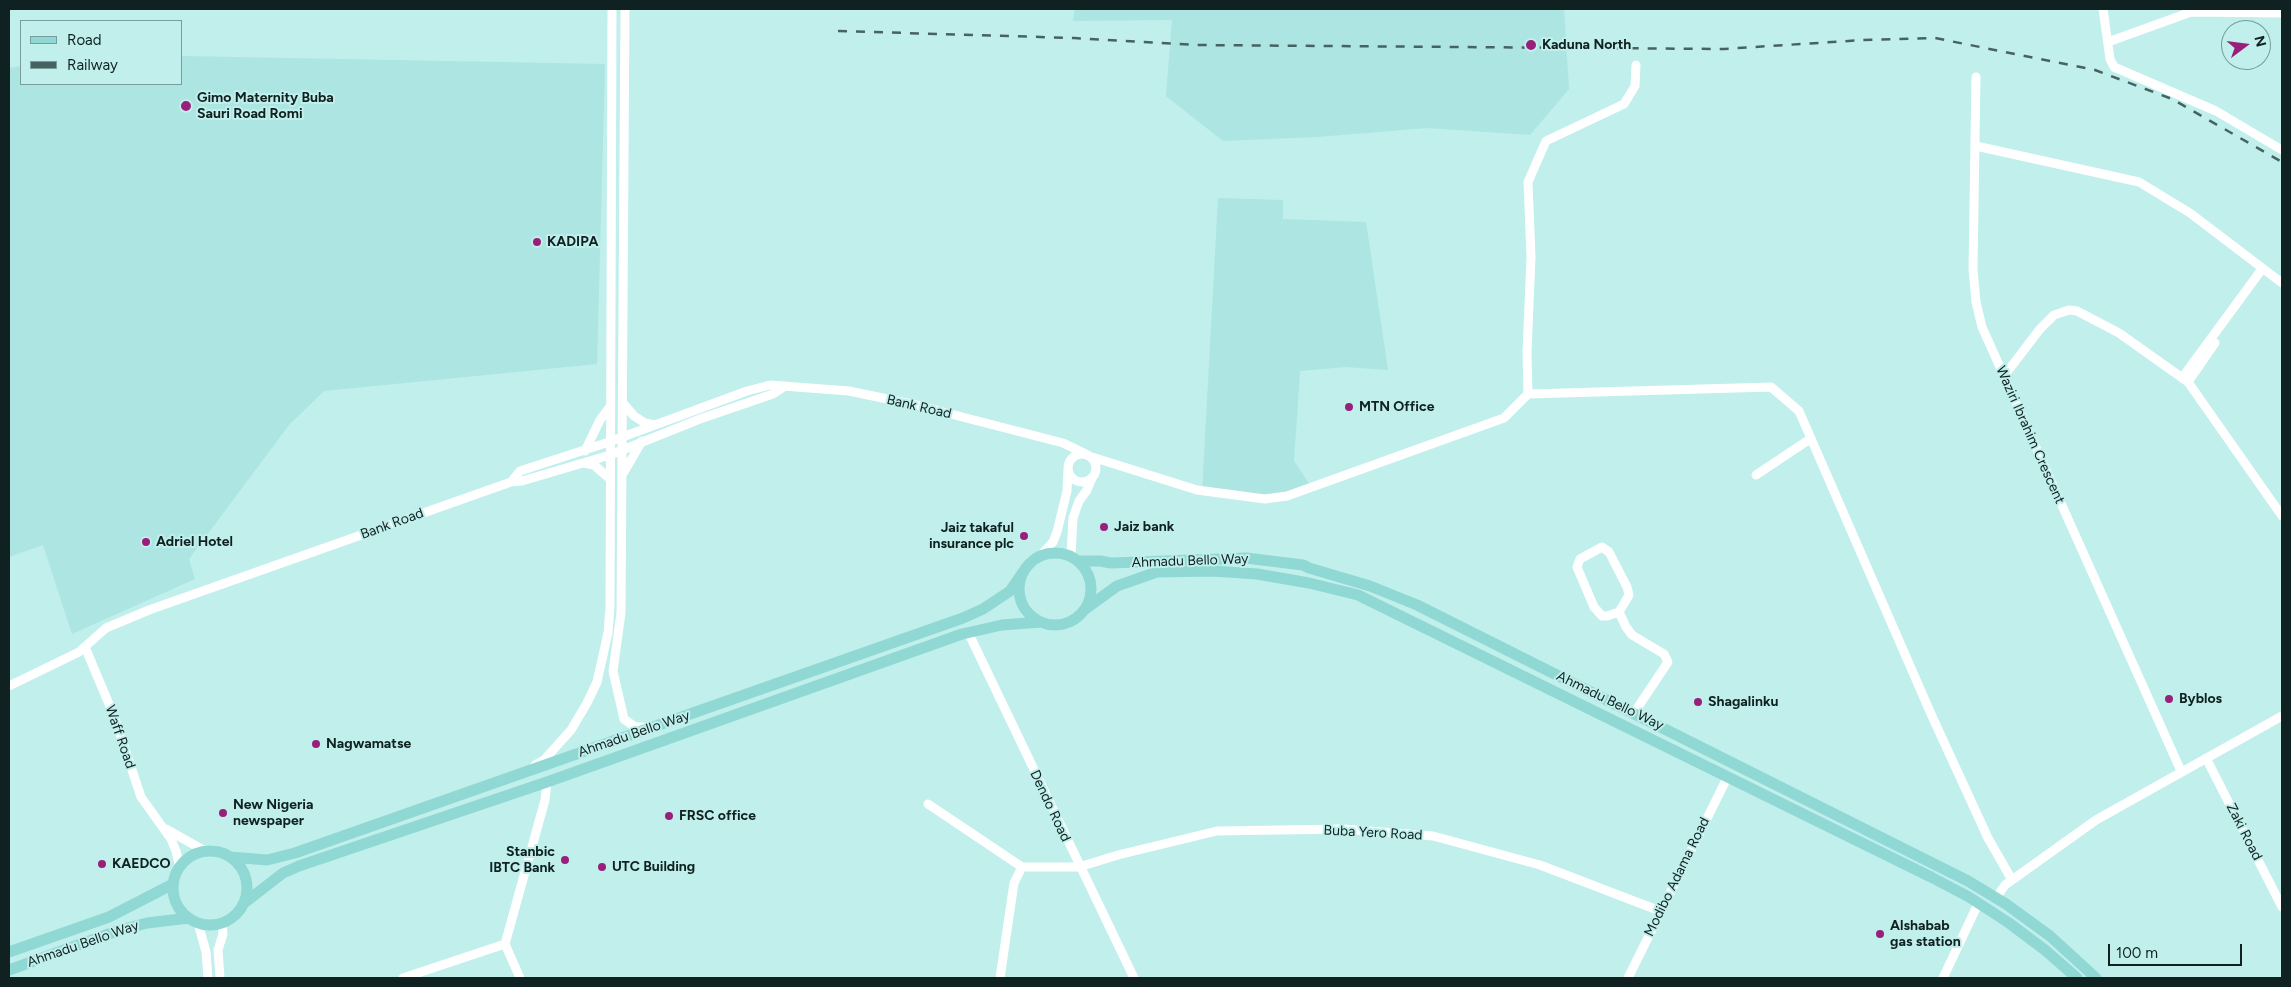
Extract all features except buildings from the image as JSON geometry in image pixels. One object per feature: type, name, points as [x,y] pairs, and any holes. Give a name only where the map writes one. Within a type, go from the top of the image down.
[{"type":"main road","points":[[1059,553],[1075,559],[1084,568],[1091,585],[1089,602],[1084,610],[1068,623],[1055,625],[1041,622],[1026,610],[1021,601],[1020,582],[1023,572],[1027,565],[1040,556],[1059,553]]},
{"type":"main road","name":"Ahmadu Bello Way","points":[[1075,559],[1118,563],[1246,558],[1303,565],[1370,586],[1417,605],[1937,864],[1996,898],[2050,936],[2096,978]]},
{"type":"main road","name":"Ahmadu Bello Way","points":[[1084,610],[1117,586],[1157,572],[1213,571],[1257,574],[1309,583],[1350,593],[1412,621],[1894,858],[1978,904],[2045,950],[2077,978]]},
{"type":"main road","name":"Ahmadu Bello Way","points":[[230,857],[254,860],[279,858],[963,618],[983,609],[1010,591],[1023,572]]},
{"type":"main road","name":"Ahmadu Bello Way","points":[[243,904],[282,873],[299,866],[547,782],[968,632],[1041,622]]},
{"type":"main road","points":[[205,851],[218,852],[230,857],[244,873],[246,883],[243,904],[233,916],[222,923],[210,925],[193,921],[180,909],[174,897],[174,879],[188,859],[205,851]]},
{"type":"main road","name":"Ahmadu Bello Way","points":[[9,952],[109,917],[174,879]]},
{"type":"main road","name":"Ahmadu Bello Way","points":[[9,970],[116,931],[147,923],[193,921]]},
{"type":"street","points":[[521,774],[544,760],[571,730],[597,682],[608,633],[610,608],[609,442],[612,9]]},
{"type":"street","points":[[625,9],[621,613],[614,661],[614,683],[624,719],[635,727],[657,726]]},
{"type":"street","points":[[2103,9],[2110,59],[2114,67],[2216,111],[2282,150]]},
{"type":"street","points":[[2108,42],[2191,12],[2282,13]]},
{"type":"street","points":[[1636,65],[1635,86],[1624,104],[1546,141],[1528,182],[1531,257],[1527,352],[1528,394],[1771,387],[1798,411],[1931,714],[1988,838],[2012,880]]},
{"type":"street","name":"Waziri Ibrahim Crescent","points":[[1976,77],[1973,269],[1976,302],[1982,327],[2181,771]]},
{"type":"street","points":[[1976,146],[2139,182],[2190,213],[2282,283]]},
{"type":"street","points":[[2185,380],[2263,270]]},
{"type":"street","points":[[2004,376],[2054,315],[2069,310],[2077,312],[2119,333],[2185,380],[2282,516]]},
{"type":"street","name":"Bank Road","points":[[9,686],[79,652],[106,628],[149,610],[511,482],[520,471],[585,451],[770,385],[849,391],[916,405],[1051,440],[1121,467],[1197,490],[1266,499],[1287,496],[1504,418],[1528,394]]},
{"type":"street","points":[[511,482],[522,481],[610,455],[773,394],[785,386]]},
{"type":"street","points":[[623,403],[634,416],[645,423],[655,425]]},
{"type":"street","points":[[585,451],[600,420],[610,408]]},
{"type":"street","points":[[1756,475],[1810,439]]},
{"type":"street","name":"Bank Road","points":[[1051,440],[1066,452],[1069,457],[1068,467]]},
{"type":"street","points":[[623,475],[642,442]]},
{"type":"street","points":[[1040,556],[1053,542],[1057,532],[1067,491],[1068,467],[1074,457],[1089,455],[1093,476],[1087,490],[1079,501],[1073,518],[1075,559]]},
{"type":"street","points":[[584,462],[594,465],[610,479]]},
{"type":"street","points":[[1068,467],[1069,474],[1076,481],[1084,482],[1102,468],[1121,467]]},
{"type":"street","points":[[1602,547],[1609,552],[1627,587],[1628,598],[1619,612],[1606,616],[1598,612],[1577,566],[1580,559],[1598,548],[1602,547]]},
{"type":"street","points":[[1619,612],[1632,635],[1668,658],[1668,662],[1634,713]]},
{"type":"street","name":"Dendo Road","points":[[968,632],[1079,867],[1134,978]]},
{"type":"street","name":"Waff Road","points":[[85,647],[114,716],[141,797],[171,839],[176,851],[179,864],[174,879]]},
{"type":"street","points":[[1996,898],[2005,885],[2096,820],[2282,716]]},
{"type":"street","name":"Zaki Road","points":[[2206,758],[2282,907]]},
{"type":"street","name":"Modibo Adama Road","points":[[1628,978],[1728,776]]},
{"type":"street","points":[[520,978],[505,944],[545,800],[547,782]]},
{"type":"street","points":[[928,804],[1022,867],[1014,883],[1000,978]]},
{"type":"street","name":"Waff Road","points":[[160,824],[192,845],[205,851]]},
{"type":"street","name":"Buba Yero Road","points":[[1022,867],[1079,867],[1118,855],[1217,831],[1364,830],[1432,836],[1540,865],[1660,911]]},
{"type":"street","points":[[1943,978],[1978,904]]},
{"type":"street","points":[[193,921],[206,952],[208,978]]},
{"type":"street","points":[[220,978],[218,950],[222,934],[222,923]]},
{"type":"street","points":[[403,978],[505,944]]},
{"type":"shaded area","points":[[1075,9],[1564,9],[1569,89],[1530,135],[1427,128],[1317,137],[1223,141],[1166,96],[1172,20],[1073,21]]},
{"type":"shaded area","points":[[182,56],[605,64],[597,364],[324,391],[289,425],[189,559],[195,579],[72,634],[43,545],[9,557],[9,68],[20,66],[20,85],[182,85]]},
{"type":"shaded area","points":[[1218,198],[1283,200],[1283,219],[1366,222],[1388,370],[1345,367],[1300,371],[1294,461],[1310,485],[1269,499],[1202,494]]},
{"type":"railway","points":[[838,31],[1074,38],[1196,45],[1724,49],[1863,40],[1935,38],[2095,70],[2172,99],[2282,162]]},
{"type":"place","name":"Kaduna North","points":[[1531,45]]},
{"type":"place","name":"Gimo Maternity Buba Sauri Road Romi","points":[[186,106]]},
{"type":"place","name":"KADIPA","points":[[537,242]]},
{"type":"place","name":"MTN Office","points":[[1349,407]]},
{"type":"place","name":"Jaiz bank","points":[[1104,527]]},
{"type":"place","name":"Jaiz takaful insurance plc","points":[[1024,536]]},
{"type":"place","name":"Adriel Hotel","points":[[146,542]]},
{"type":"place","name":"Byblos","points":[[2169,699]]},
{"type":"place","name":"Shagalinku","points":[[1698,702]]},
{"type":"place","name":"Nagwamatse","points":[[316,744]]},
{"type":"place","name":"New Nigeria newspaper","points":[[223,813]]},
{"type":"place","name":"FRSC office","points":[[669,816]]},
{"type":"place","name":"Stanbic IBTC Bank","points":[[565,860]]},
{"type":"place","name":"KAEDCO","points":[[102,864]]},
{"type":"place","name":"UTC Building","points":[[602,867]]},
{"type":"place","name":"Alshabab gas station","points":[[1880,934]]}]
